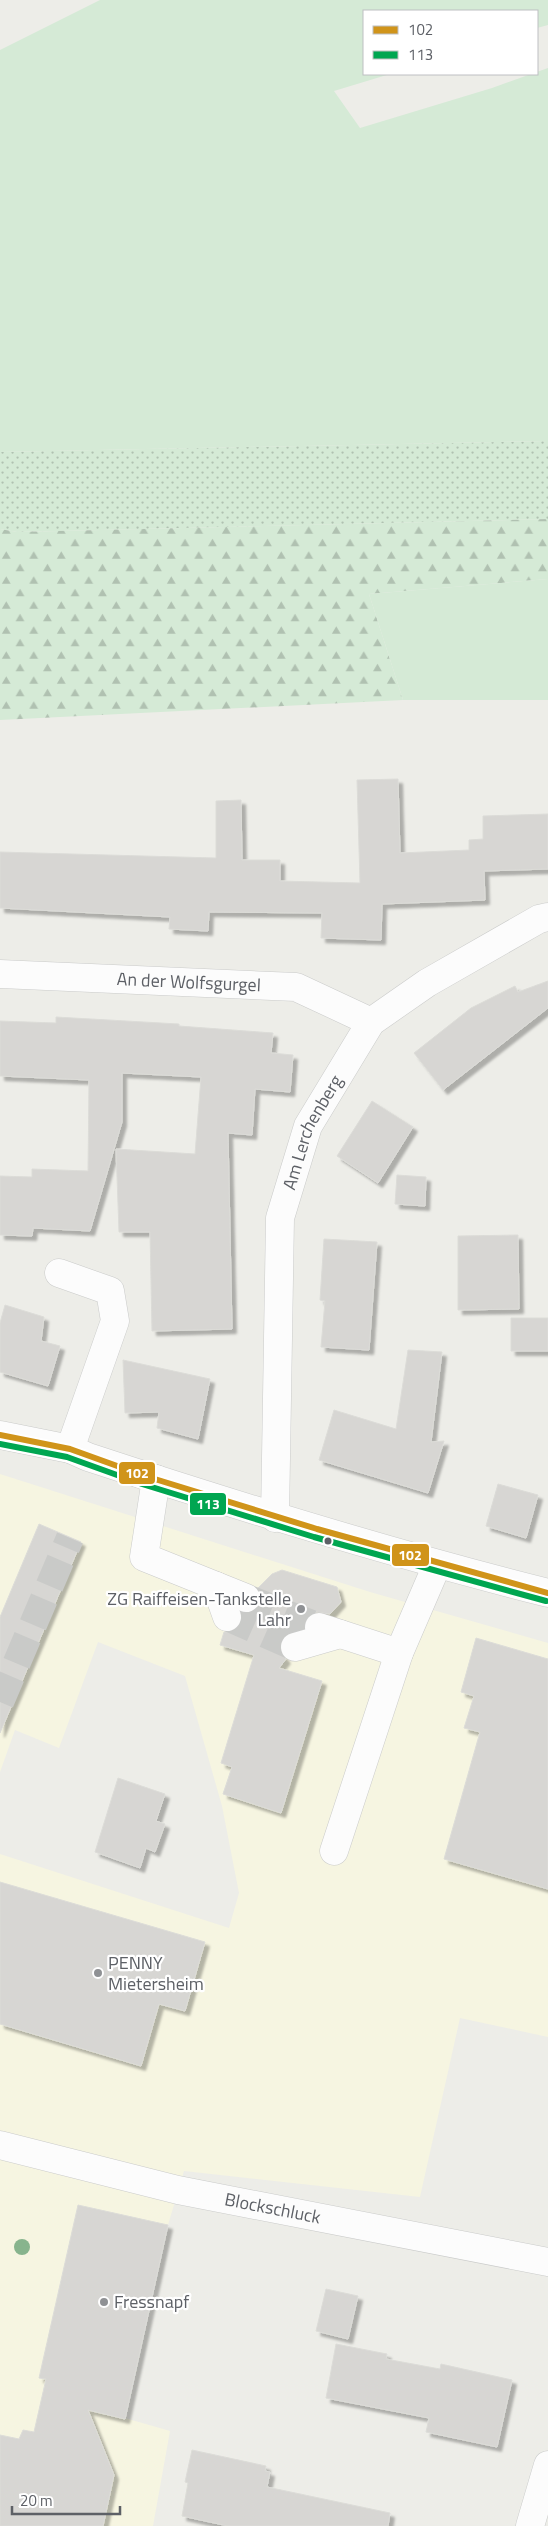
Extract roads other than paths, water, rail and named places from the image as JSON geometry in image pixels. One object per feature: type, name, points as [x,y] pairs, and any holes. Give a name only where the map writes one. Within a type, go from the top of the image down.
[{"type":"street","name":"Am Lerchenberg","points":[[276,1518],[280,1218],[308,1126],[371,1022],[426,983],[539,918],[548,916]]},
{"type":"street","name":"An der Wolfsgurgel","points":[[0,974],[296,987],[371,1022]]},
{"type":"street","points":[[59,1273],[110,1291],[115,1321],[70,1449]]},
{"type":"street","points":[[0,1435],[70,1449],[88,1457],[276,1518],[437,1565],[548,1593]]},
{"type":"street","points":[[156,1479],[144,1557],[246,1598]]},
{"type":"street","points":[[334,1851],[399,1653],[437,1565]]},
{"type":"street","points":[[216,1586],[227,1617]]},
{"type":"street","points":[[295,1647],[329,1630],[399,1653]]},
{"type":"street","name":"Blockschluck","points":[[0,2145],[178,2190],[548,2262]]},
{"type":"street","points":[[530,2526],[548,2465]]},
{"type":"tunnel","points":[[0,1702],[70,1538]]},
{"type":"tunnel","points":[[246,1598],[319,1627]]},
{"type":"tunnel","points":[[227,1617],[295,1647]]},
{"type":"place","name":"ZG Raiffeisen-Tankstelle Lahr","points":[[301,1609]]},
{"type":"place","name":"PENNY Mietersheim","points":[[98,1973]]},
{"type":"place","name":"Fressnapf","points":[[104,2302]]}]
